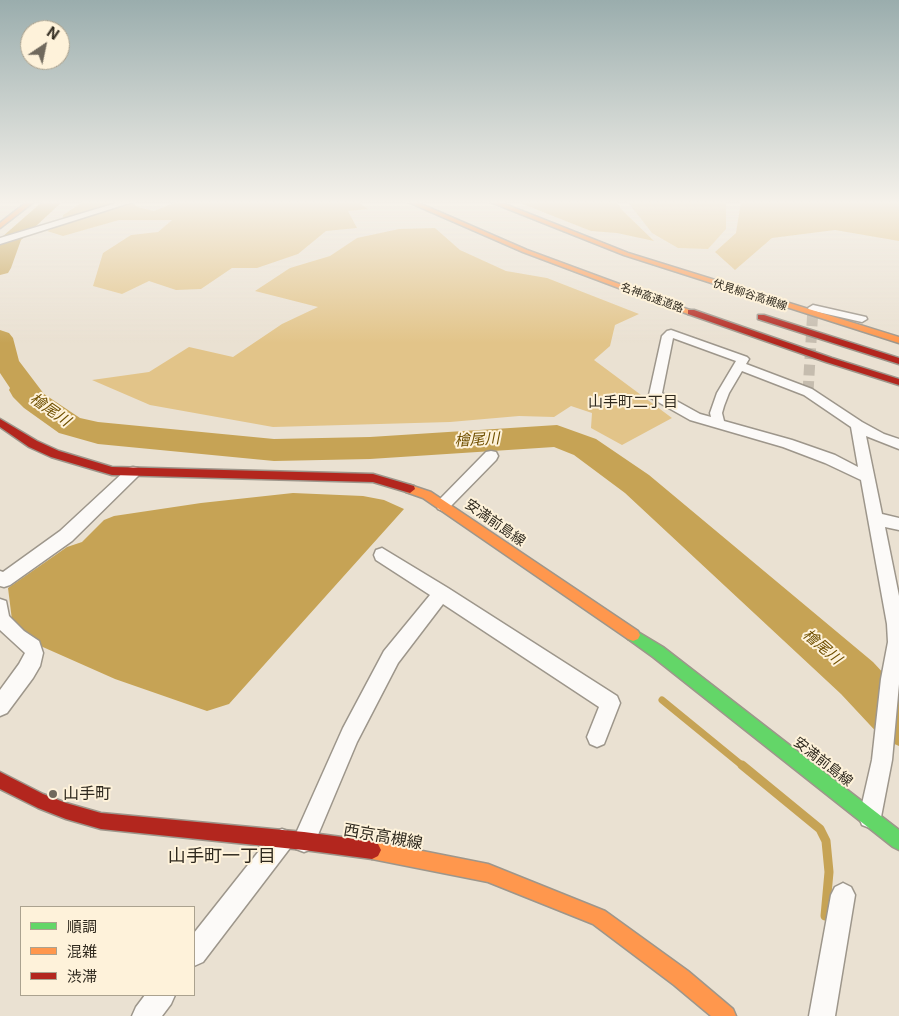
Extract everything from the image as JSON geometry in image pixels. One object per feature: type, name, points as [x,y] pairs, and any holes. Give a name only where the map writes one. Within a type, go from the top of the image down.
[{"type":"main road","points":[[507,248],[608,289],[716,327],[829,360]]},
{"type":"main road","name":"名神高速道路","points":[[521,248],[612,284],[829,360],[899,382]]},
{"type":"main road","name":"伏見柳谷高槻線","points":[[614,248],[771,301],[899,340]]},
{"type":"main road","points":[[747,313],[899,361]]},
{"type":"main road","name":"安満前島線","points":[[0,422],[14,432],[55,454],[83,464],[112,471],[373,478],[411,488],[427,495],[658,652],[899,841]]},
{"type":"main road","name":"西京高槻線","points":[[0,780],[38,800],[66,811],[101,821],[373,850],[488,872],[599,918],[681,978],[726,1016]]},
{"type":"street","points":[[814,308],[862,319]]},
{"type":"street","points":[[718,425],[716,413],[718,406],[723,393],[743,359],[671,333],[668,336],[654,395],[695,417],[718,425],[788,443],[830,459],[867,477]]},
{"type":"street","points":[[738,366],[808,392],[857,425],[879,437],[899,444]]},
{"type":"street","points":[[857,425],[896,624],[897,642],[890,679],[882,760],[870,817]]},
{"type":"street","points":[[0,430],[14,432]]},
{"type":"street","points":[[443,505],[491,456]]},
{"type":"street","points":[[1,580],[66,536],[133,472]]},
{"type":"street","points":[[875,519],[899,524]]},
{"type":"street","points":[[382,555],[610,703],[598,737]]},
{"type":"street","points":[[195,952],[293,840],[391,657],[442,593]]},
{"type":"street","points":[[0,607],[1,619],[18,637],[33,647],[34,653],[33,660],[26,671],[0,706]]},
{"type":"street","points":[[822,1016],[843,895]]},
{"type":"shaded area","points":[[110,248],[305,248],[298,254],[257,268],[232,268],[201,289],[176,290],[149,281],[122,294],[93,286],[103,253]]},
{"type":"shaded area","points":[[341,248],[458,248],[506,271],[547,278],[639,314],[615,325],[610,346],[594,360],[672,418],[622,445],[591,428],[592,413],[571,406],[554,417],[519,416],[450,422],[273,427],[150,405],[92,380],[149,372],[189,347],[233,357],[282,324],[318,307],[255,291],[290,268],[330,256]]},
{"type":"shaded area","points":[[719,248],[760,248],[735,270],[715,252]]},
{"type":"shaded area","points":[[293,493],[363,496],[384,500],[404,509],[229,704],[207,711],[115,679],[36,644],[12,620],[8,588],[67,547],[82,542],[104,520],[114,516],[201,503]]},
{"type":"waterway","name":"檜尾川","points":[[0,268],[7,248]]},
{"type":"waterway","name":"檜尾川","points":[[0,338],[6,362],[25,388],[23,390],[34,401],[70,426],[98,433],[274,450],[370,448],[557,436],[585,447],[637,484],[857,678],[899,723]]},
{"type":"waterway","points":[[662,700],[744,767]]},
{"type":"waterway","points":[[742,765],[820,829],[826,841],[829,872],[825,916]]},
{"type":"tunnel","points":[[808,392],[813,308]]},
{"type":"traffic: fast","points":[[633,635],[658,652],[899,841]]},
{"type":"traffic: slow","points":[[519,248],[691,312]]},
{"type":"traffic: slow","points":[[612,248],[899,340]]},
{"type":"traffic: slow","points":[[410,489],[427,495],[633,635]]},
{"type":"traffic: slow","points":[[372,850],[488,873],[599,917],[681,978],[726,1016]]},
{"type":"traffic: jam","points":[[691,312],[899,382]]},
{"type":"traffic: jam","points":[[761,317],[899,361]]},
{"type":"traffic: jam","points":[[0,422],[33,444],[55,454],[112,471],[373,478],[410,489]]},
{"type":"traffic: jam","points":[[0,780],[38,800],[66,811],[101,821],[304,841],[372,850]]},
{"type":"place","name":"山手町","points":[[53,794]]},
{"type":"district","name":"山手町二丁目","points":[[633,402]]},
{"type":"district","name":"山手町一丁目","points":[[222,857]]}]
